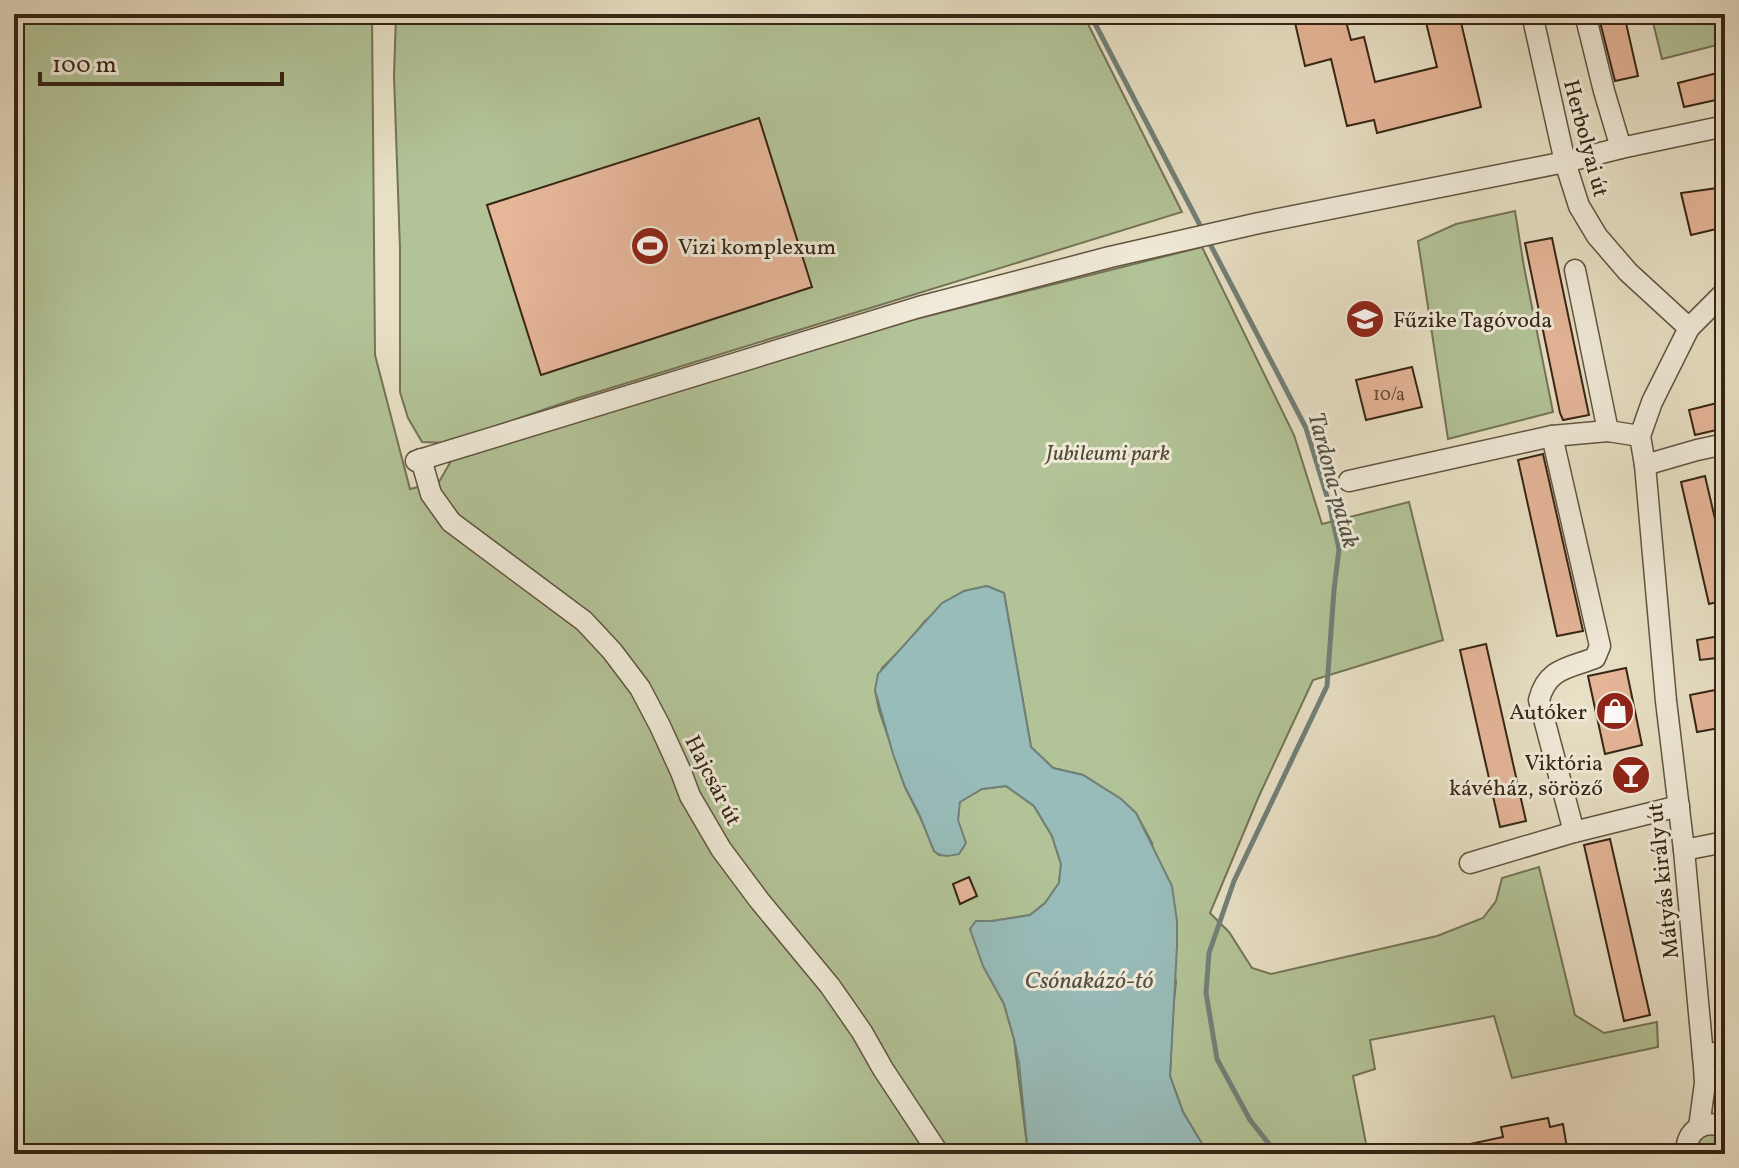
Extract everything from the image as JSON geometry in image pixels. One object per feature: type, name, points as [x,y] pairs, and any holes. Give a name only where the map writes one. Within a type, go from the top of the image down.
[{"type":"street","name":"Herbolyai út","points":[[1532,14],[1565,162],[1579,206],[1597,236],[1628,272],[1689,328]]},
{"type":"street","points":[[1585,14],[1621,148]]},
{"type":"street","points":[[1565,162],[1725,126]]},
{"type":"street","name":"Hajcsár út","points":[[939,1154],[830,986],[721,849],[690,796],[640,688],[584,621],[451,522],[431,494],[418,460],[919,307],[1205,235],[1565,162]]},
{"type":"street","points":[[1575,270],[1608,431]]},
{"type":"street","name":"Mátyás király út","points":[[1715,1126],[1705,1083],[1640,436],[1652,402],[1689,328],[1725,292]]},
{"type":"street","points":[[1349,481],[1552,436],[1608,431],[1640,436]]},
{"type":"street","points":[[1552,436],[1600,646],[1595,658],[1552,675],[1542,688],[1539,700],[1574,832]]},
{"type":"street","points":[[1645,465],[1725,444]]},
{"type":"street","points":[[1470,863],[1574,832],[1679,806]]},
{"type":"street","points":[[1684,850],[1725,842]]},
{"type":"street","points":[[1703,1055],[1725,1051]]},
{"type":"street","points":[[1681,1151],[1691,1135],[1715,1126]]},
{"type":"green space","name":"Jubileumi park","points":[[14,14],[372,14],[375,355],[410,489],[439,482],[451,461],[892,325],[1202,247],[1294,435],[1322,524],[1409,502],[1443,640],[1313,680],[1259,796],[1210,913],[1229,932],[1252,968],[1271,974],[1437,936],[1483,918],[1496,901],[1502,878],[1539,867],[1575,1015],[1604,1033],[1657,1022],[1658,1047],[1512,1078],[1494,1016],[1370,1040],[1375,1069],[1353,1076],[1368,1154],[1208,1154],[1183,1112],[1170,1076],[1176,982],[1152,843],[1136,813],[1121,799],[1083,775],[1053,768],[1031,747],[1004,593],[987,586],[964,591],[925,621],[882,668],[875,690],[905,787],[934,851],[939,855],[958,820],[959,802],[982,789],[1006,786],[1034,806],[1052,836],[1061,864],[1059,883],[1045,903],[1030,915],[976,921],[971,929],[986,970],[1004,1004],[1014,1039],[1028,1154],[14,1154]]},
{"type":"green space","points":[[396,14],[1083,14],[1182,212],[575,399],[446,443],[422,442],[408,418],[400,392],[400,249],[394,76]]},
{"type":"green space","points":[[1651,14],[1725,14],[1725,43],[1662,59]]},
{"type":"green space","points":[[1515,211],[1553,412],[1448,439],[1418,241],[1456,224]]},
{"type":"green space","points":[[1720,1134],[1725,1137],[1725,1154],[1693,1154],[1702,1135]]},
{"type":"water","name":"Csónakázó-tó","points":[[987,586],[1004,593],[1031,747],[1053,768],[1083,775],[1121,799],[1136,813],[1172,886],[1177,946],[1170,1076],[1183,1112],[1208,1154],[1028,1154],[1014,1039],[1004,1004],[983,966],[970,929],[976,921],[1030,915],[1045,903],[1059,883],[1061,864],[1052,836],[1034,806],[1006,786],[982,789],[960,802],[958,820],[966,843],[959,854],[943,856],[934,851],[905,787],[875,690],[878,674],[942,603],[964,591]]},
{"type":"building","points":[[1293,14],[1344,14],[1351,40],[1364,37],[1375,82],[1437,67],[1424,14],[1459,14],[1481,107],[1377,133],[1374,120],[1347,126],[1331,59],[1305,66]]},
{"type":"building","points":[[1598,14],[1624,14],[1638,76],[1615,81]]},
{"type":"building","points":[[1725,71],[1725,98],[1684,107],[1678,83]]},
{"type":"building","name":"Vizi komplexum","points":[[759,118],[812,287],[541,375],[487,205]]},
{"type":"building","points":[[1725,187],[1725,227],[1691,235],[1681,193]]},
{"type":"building","points":[[1552,238],[1589,415],[1563,420],[1525,243]]},
{"type":"building","points":[[1412,367],[1422,407],[1366,420],[1356,380]]},
{"type":"building","points":[[1725,401],[1725,428],[1695,435],[1689,410]]},
{"type":"building","points":[[1543,454],[1583,631],[1557,636],[1518,460]]},
{"type":"building","points":[[1705,476],[1725,562],[1725,600],[1709,604],[1681,482]]},
{"type":"building","points":[[1725,635],[1725,657],[1700,660],[1697,640]]},
{"type":"building","points":[[1486,644],[1526,821],[1500,827],[1460,650]]},
{"type":"building","name":"Autóker","points":[[1626,668],[1642,745],[1605,754],[1588,676]]},
{"type":"building","points":[[1725,688],[1725,727],[1697,732],[1690,695]]},
{"type":"building","points":[[1610,839],[1650,1015],[1624,1021],[1584,845]]},
{"type":"building","points":[[969,877],[977,896],[960,904],[953,884]]},
{"type":"building","points":[[1548,1118],[1550,1127],[1563,1124],[1568,1154],[1451,1154],[1451,1148],[1503,1137],[1501,1127]]},
{"type":"waterway","name":"Tardona-patak","points":[[1090,14],[1203,231]]},
{"type":"waterway","name":"Tardona-patak","points":[[1208,240],[1306,428],[1329,503],[1339,549],[1327,686],[1234,881],[1209,953],[1206,993],[1217,1059],[1250,1120],[1277,1154]]},
{"type":"place","name":"Vizi komplexum","points":[[650,246]]},
{"type":"place","name":"Fűzike Tagóvoda","points":[[1365,319]]},
{"type":"place","name":"Autóker","points":[[1615,711]]},
{"type":"place","name":"Viktória kávéház, söröző","points":[[1631,775]]}]
